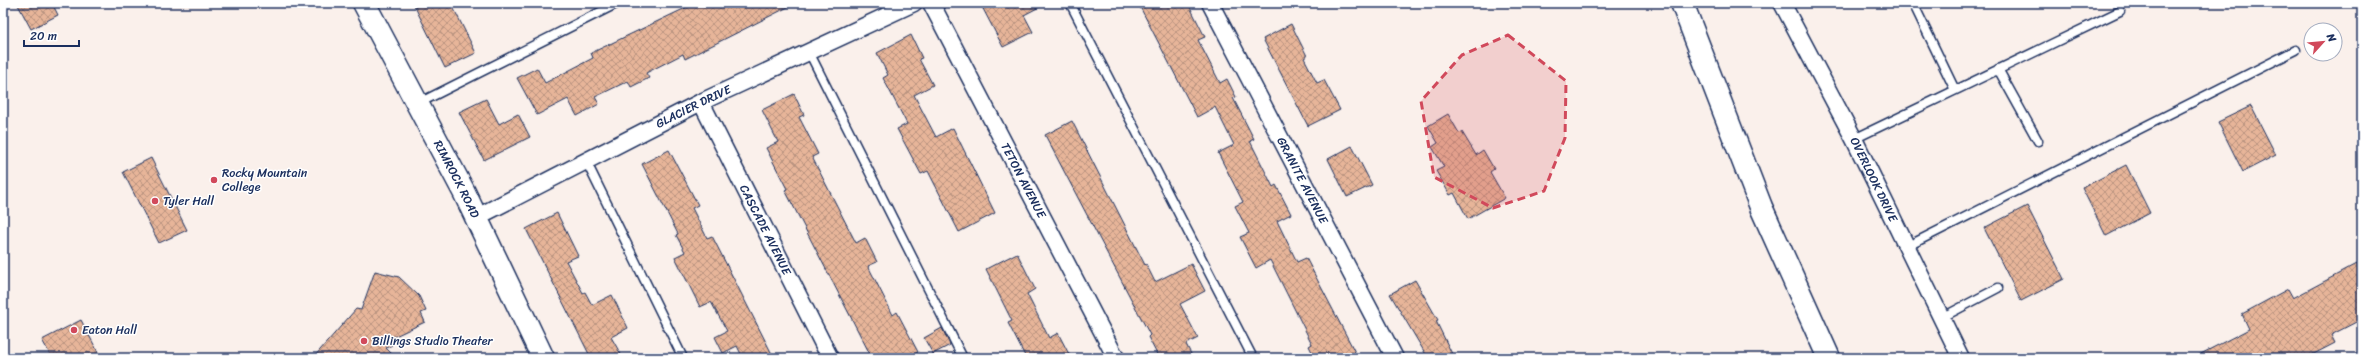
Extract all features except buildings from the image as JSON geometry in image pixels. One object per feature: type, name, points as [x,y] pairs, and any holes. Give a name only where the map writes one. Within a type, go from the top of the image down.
[{"type":"main road","name":"RIMROCK ROAD","points":[[364,3],[477,217],[543,358]]},
{"type":"main road","points":[[1682,3],[1761,207],[1829,358]]},
{"type":"street","name":"GLACIER DRIVE","points":[[477,217],[701,102],[914,3]]},
{"type":"street","name":"TETON AVENUE","points":[[931,3],[1116,358]]},
{"type":"street","name":"GRANITE AVENUE","points":[[1210,3],[1395,358]]},
{"type":"street","name":"OVERLOOK DRIVE","points":[[1782,3],[1854,139],[1960,358]]},
{"type":"street","name":"CASCADE AVENUE","points":[[701,102],[830,358]]},
{"type":"lane","points":[[418,104],[618,3]]},
{"type":"lane","points":[[1070,3],[1253,358]]},
{"type":"lane","points":[[1913,3],[1956,90]]},
{"type":"lane","points":[[1854,139],[2120,11]]},
{"type":"lane","points":[[1906,247],[2296,50]]},
{"type":"lane","points":[[809,52],[963,358]]},
{"type":"lane","points":[[1998,70],[2038,141]]},
{"type":"lane","points":[[586,161],[683,358]]},
{"type":"lane","points":[[1941,318],[1998,288]]},
{"type":"highlighted area","points":[[1508,35],[1566,81],[1565,138],[1544,191],[1493,208],[1434,177],[1421,101],[1462,55]]},
{"type":"place","name":"Rocky Mountain College","points":[[214,180]]},
{"type":"place","name":"Tyler Hall","points":[[155,201]]},
{"type":"place","name":"Eaton Hall","points":[[74,330]]},
{"type":"place","name":"Billings Studio Theater","points":[[364,341]]}]
